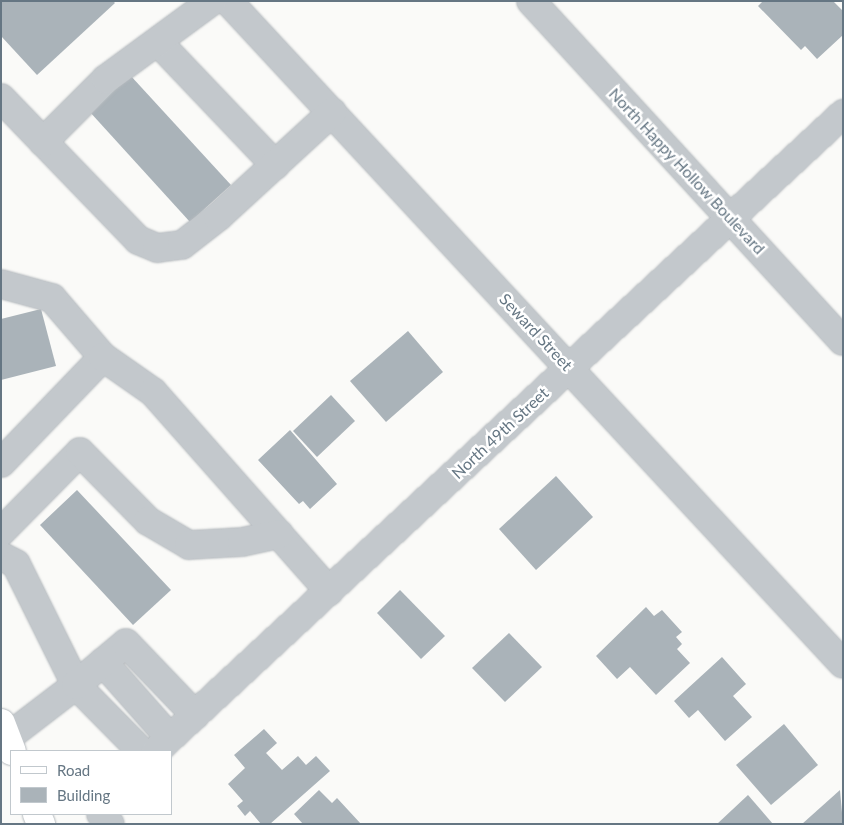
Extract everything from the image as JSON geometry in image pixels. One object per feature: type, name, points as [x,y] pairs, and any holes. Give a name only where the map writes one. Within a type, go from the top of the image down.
[{"type":"street","points":[[43,142],[106,79],[212,1]]},
{"type":"street","name":"Seward Street","points":[[228,1],[843,664]]},
{"type":"street","name":"North Happy Hollow Boulevard","points":[[531,1],[843,341]]},
{"type":"street","points":[[158,42],[275,165]]},
{"type":"street","points":[[1,98],[138,240],[157,248],[182,245],[275,165],[332,112]]},
{"type":"street","name":"North 49th Street","points":[[163,745],[843,114]]},
{"type":"street","points":[[1,284],[52,298],[103,357],[153,392],[329,591]]},
{"type":"street","points":[[1,463],[103,357]]},
{"type":"street","points":[[1,532],[80,452],[148,521],[189,544],[242,542],[279,534]]},
{"type":"street","points":[[1,556],[16,564],[76,685],[140,750]]},
{"type":"street","points":[[7,737],[76,685],[126,643],[194,715]]},
{"type":"street","points":[[103,662],[163,745]]},
{"type":"building","points":[[1,1],[113,1],[115,3],[37,75],[1,36]]},
{"type":"building","points":[[763,1],[833,1],[843,11],[843,35],[817,59],[805,46],[801,50],[758,6]]},
{"type":"building","points":[[130,75],[231,185],[190,222],[89,111]]},
{"type":"building","points":[[41,309],[56,366],[1,380],[1,319]]},
{"type":"building","points":[[408,331],[443,372],[386,422],[350,381]]},
{"type":"building","points":[[331,395],[355,421],[317,457],[293,431]]},
{"type":"building","points":[[290,430],[337,484],[310,509],[303,501],[299,504],[258,460]]},
{"type":"building","points":[[556,476],[593,517],[536,570],[499,529]]},
{"type":"building","points":[[77,490],[171,590],[133,625],[40,525]]},
{"type":"building","points":[[400,590],[445,636],[421,659],[377,613]]},
{"type":"building","points":[[646,607],[654,616],[662,610],[682,632],[676,637],[682,644],[677,649],[690,663],[656,695],[630,667],[617,679],[596,656]]},
{"type":"building","points":[[509,633],[542,667],[505,702],[472,668]]},
{"type":"building","points":[[722,657],[746,684],[733,696],[752,717],[725,741],[698,710],[689,718],[674,701]]},
{"type":"building","points":[[784,724],[818,765],[771,805],[736,765]]},
{"type":"building","points":[[264,729],[277,743],[266,753],[282,770],[298,756],[306,765],[316,756],[330,771],[270,824],[261,824],[250,811],[245,816],[237,806],[243,801],[228,784],[245,768],[234,755]]},
{"type":"building","points":[[319,790],[332,803],[337,798],[361,824],[303,824],[294,814]]},
{"type":"building","points":[[840,790],[843,824],[802,824]]},
{"type":"building","points":[[748,795],[773,824],[717,824]]}]
